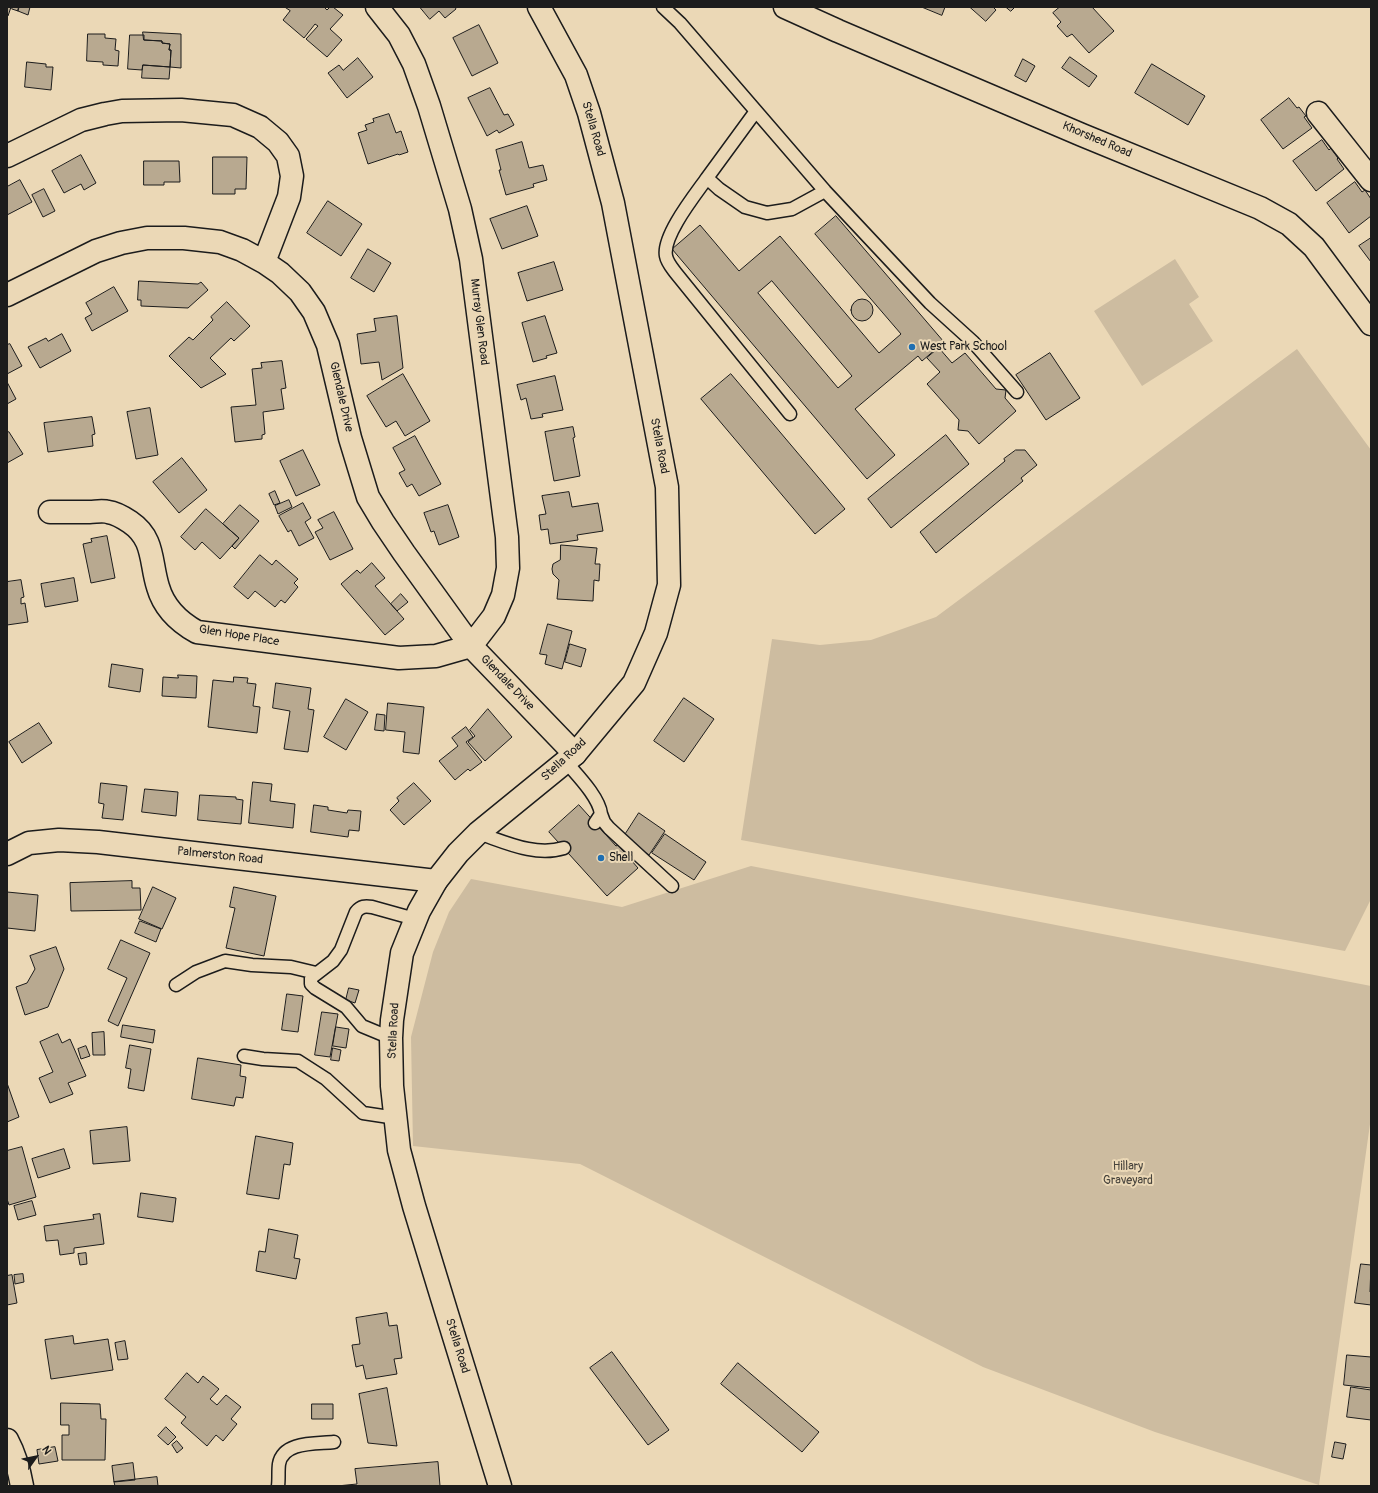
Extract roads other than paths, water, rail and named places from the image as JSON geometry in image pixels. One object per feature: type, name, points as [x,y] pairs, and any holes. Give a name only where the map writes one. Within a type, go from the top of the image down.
[{"type":"street","name":"Murray Glen Road","points":[[377,7],[399,35],[414,64],[429,106],[460,209],[471,259],[507,537],[508,568],[503,595],[494,616],[472,646]]},
{"type":"street","name":"Stella Road","points":[[500,1486],[414,1206],[399,1150],[392,1086],[391,1038],[392,1020],[402,953],[418,911],[436,881],[458,853],[478,833],[570,758],[634,683],[656,633],[669,585],[667,487],[613,203],[589,113],[576,75],[539,7]]},
{"type":"street","name":"Khorshed Road","points":[[785,7],[1082,135],[1260,208],[1289,224],[1314,247],[1371,324]]},
{"type":"street","points":[[7,156],[81,120],[105,114],[181,110],[232,115],[260,127],[278,142],[288,156],[292,176],[289,196],[264,262]]},
{"type":"street","points":[[1318,113],[1371,180]]},
{"type":"street","name":"Glendale Drive","points":[[7,295],[96,251],[121,243],[147,238],[184,238],[220,242],[242,250],[280,273],[300,292],[314,312],[328,345],[350,438],[368,497],[404,553],[472,646],[570,758]]},
{"type":"street","name":"Glen Hope Place","points":[[50,512],[108,511],[125,518],[138,527],[147,540],[158,587],[163,600],[173,614],[184,625],[197,632],[399,658],[436,656],[472,646]]},
{"type":"street","name":"Palmerston Road","points":[[7,854],[29,843],[67,840],[98,842],[436,881]]},
{"type":"street","points":[[7,1440],[19,1467],[22,1486]]},
{"type":"lane","points":[[663,7],[680,23],[825,191],[930,303],[973,342],[1017,392]]},
{"type":"lane","points":[[756,111],[707,178],[669,234],[665,246],[666,257],[675,272],[790,414]]},
{"type":"lane","points":[[707,178],[745,208],[767,213],[792,209],[825,191]]},
{"type":"lane","points":[[570,758],[600,808],[598,819],[604,822],[672,886]]},
{"type":"lane","points":[[478,833],[520,847],[541,852],[554,851],[564,848]]},
{"type":"lane","points":[[391,1038],[362,1026],[346,1007],[315,988],[311,984],[311,978],[333,961],[341,950],[356,912],[360,908],[365,906],[372,907],[415,920]]},
{"type":"lane","points":[[176,985],[196,972],[225,961],[252,965],[291,967],[316,973]]},
{"type":"lane","points":[[244,1056],[263,1059],[298,1061],[326,1079],[363,1113],[396,1118]]},
{"type":"lane","points":[[278,1486],[279,1463],[286,1450],[293,1446],[334,1442]]},
{"type":"place","name":"West Park School","points":[[912,347]]},
{"type":"place","name":"Shell","points":[[601,858]]},
{"type":"park label","name":"Hillary Graveyard","points":[[1128,1174]]}]
